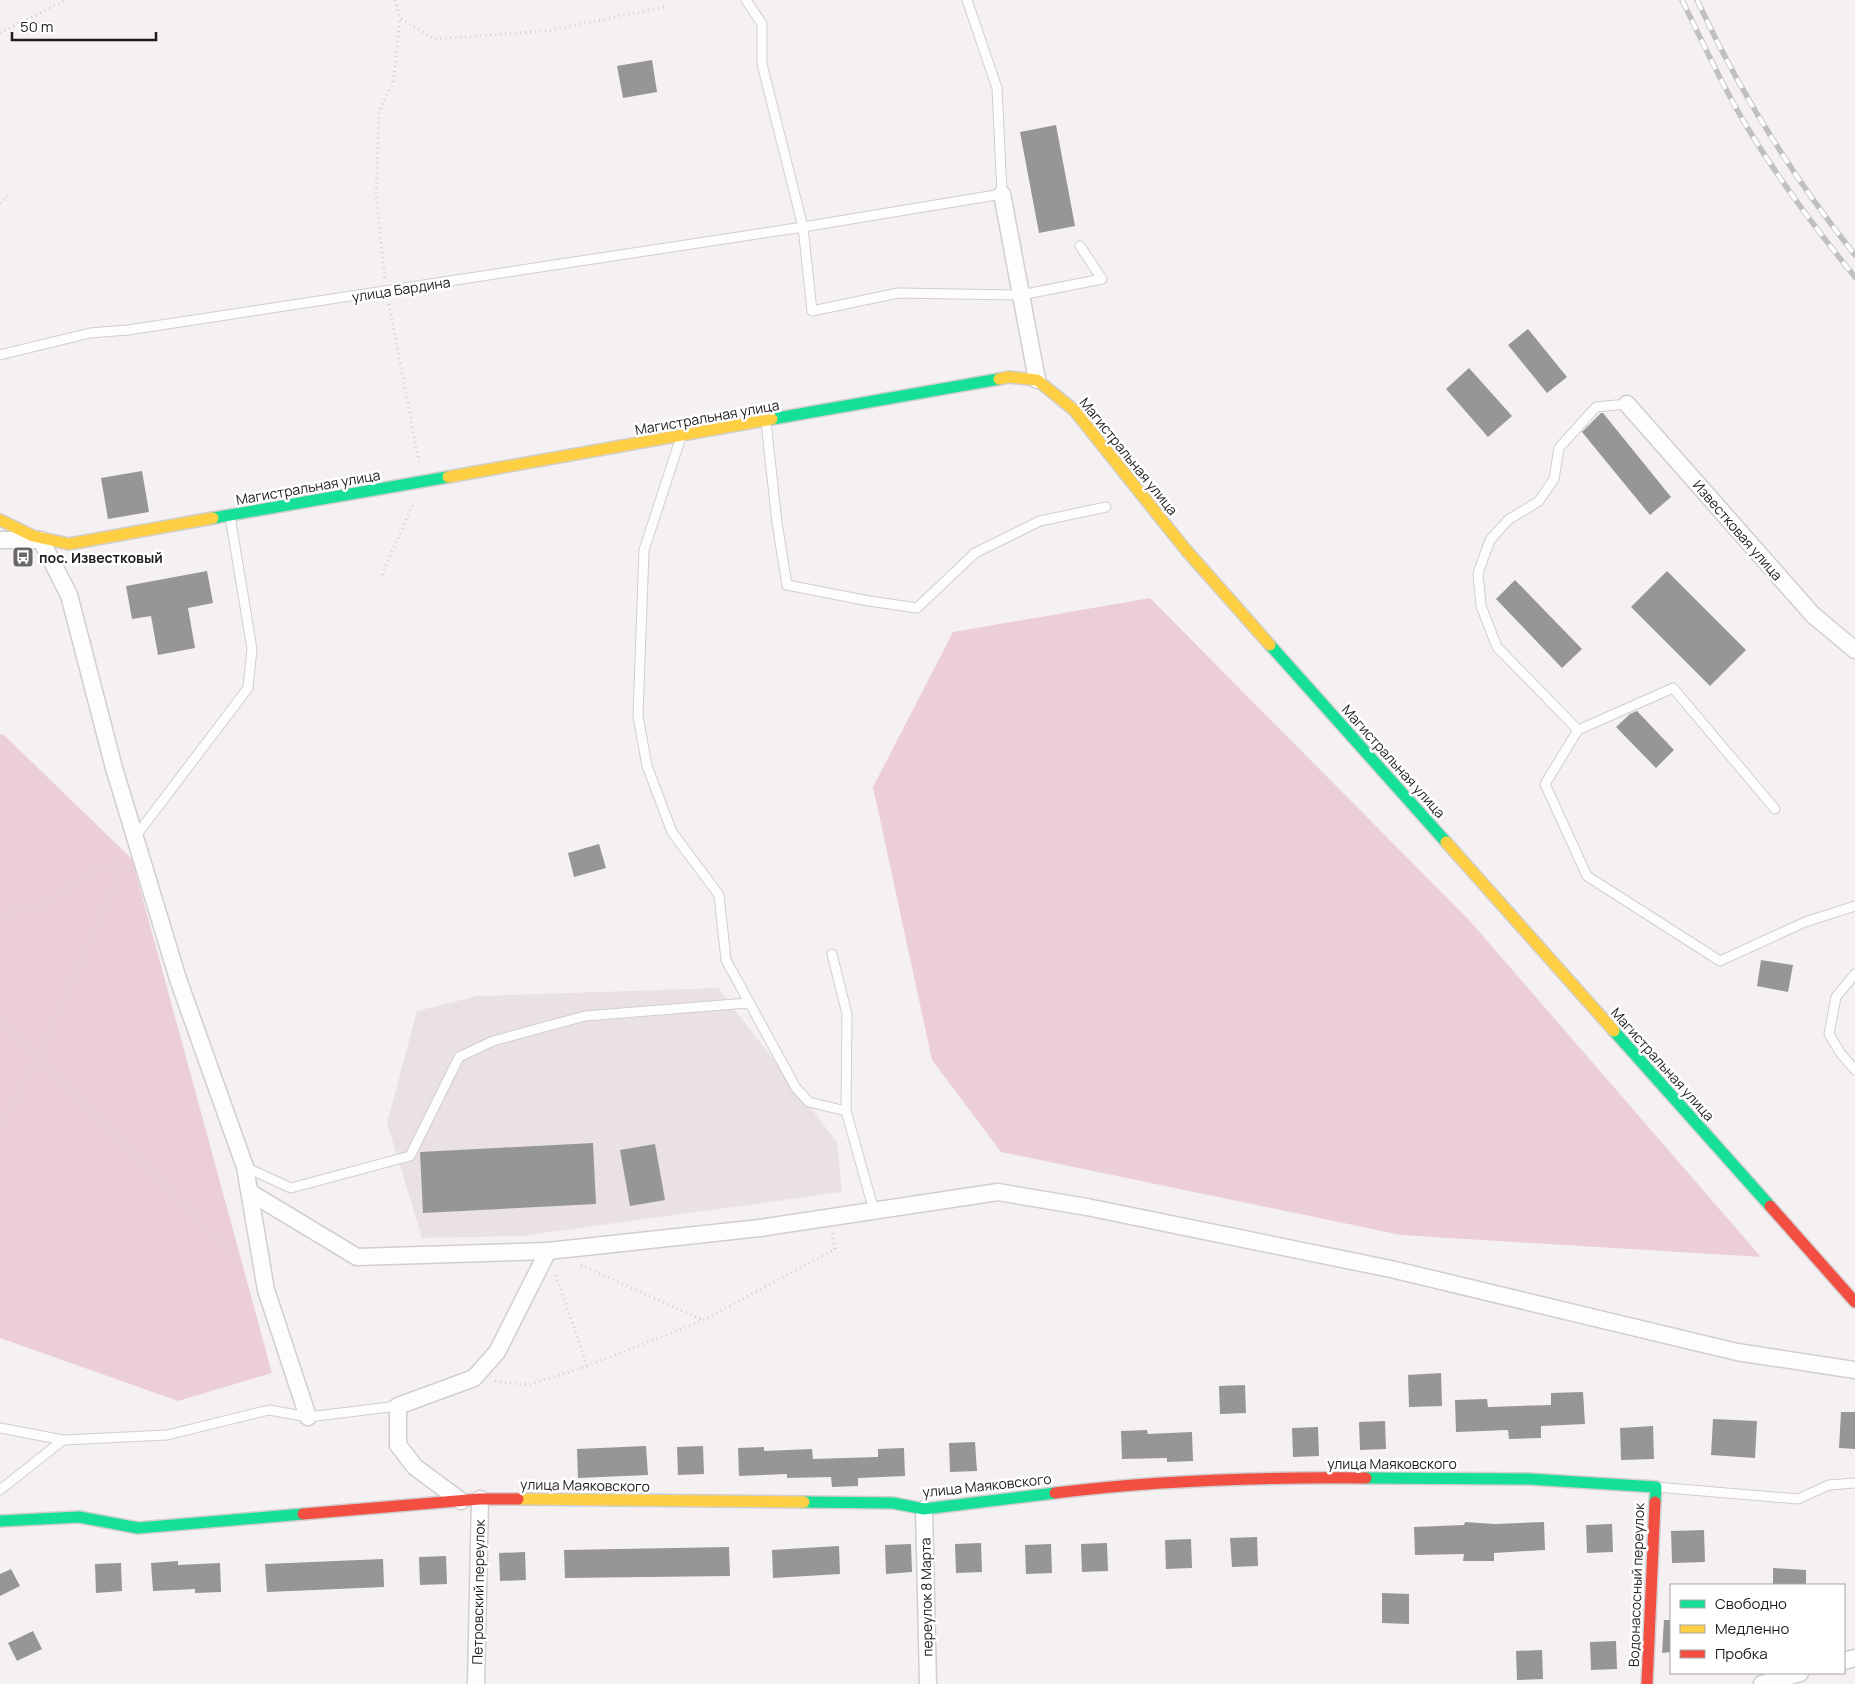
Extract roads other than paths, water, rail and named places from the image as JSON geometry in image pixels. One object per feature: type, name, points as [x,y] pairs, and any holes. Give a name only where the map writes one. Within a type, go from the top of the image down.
[{"type":"street","points":[[1002,194],[1037,380]]},
{"type":"street","name":"Магистральная улица","points":[[0,520],[12,528],[41,540],[69,544],[1009,378],[1037,380],[1074,410],[1186,550],[1855,1302]]},
{"type":"street","name":"Известковая улица","points":[[1627,404],[1813,616],[1855,650]]},
{"type":"street","points":[[0,540],[41,540],[69,594],[114,768],[178,979],[245,1167],[251,1192],[266,1290],[308,1417]]},
{"type":"street","points":[[251,1192],[358,1257],[548,1251],[760,1228],[998,1192],[1087,1206],[1391,1269],[1737,1352],[1855,1370]]},
{"type":"street","points":[[461,1501],[415,1467],[398,1444],[398,1406],[474,1378],[496,1352],[548,1251]]},
{"type":"street","name":"улица Маяковского","points":[[0,1522],[79,1517],[138,1528],[480,1499],[893,1503],[924,1509],[1132,1483],[1288,1477],[1530,1479],[1656,1487]]},
{"type":"street","name":"Водонасосный переулок","points":[[1647,1684],[1656,1487]]},
{"type":"street","name":"Петровский переулок","points":[[476,1684],[480,1499]]},
{"type":"street","name":"переулок 8 Марта","points":[[924,1509],[928,1684]]},
{"type":"street","points":[[1762,1684],[1797,1674]]},
{"type":"lane","points":[[746,0],[762,24],[762,64],[803,227],[812,311],[898,293],[1021,295],[1102,280],[1080,246]]},
{"type":"lane","points":[[967,0],[997,88],[1002,194]]},
{"type":"lane","name":"улица Бардина","points":[[0,354],[90,333],[138,329],[803,227],[1002,194]]},
{"type":"lane","points":[[1578,730],[1497,647],[1481,606],[1478,573],[1490,540],[1508,520],[1539,501],[1554,478],[1559,448],[1577,427],[1596,407],[1627,404]]},
{"type":"lane","points":[[766,422],[777,523],[787,585],[917,608],[975,553],[1040,521],[1106,506]]},
{"type":"lane","points":[[681,437],[644,550],[638,716],[647,766],[672,832],[719,895],[726,960],[796,1088],[809,1102],[846,1111]]},
{"type":"lane","points":[[135,837],[248,688],[252,649],[230,516]]},
{"type":"lane","points":[[1775,809],[1674,688],[1578,730],[1545,784],[1587,876],[1720,961],[1805,922],[1855,906]]},
{"type":"lane","points":[[832,954],[846,1014],[846,1111],[874,1211]]},
{"type":"lane","points":[[1855,974],[1836,997],[1829,1034],[1841,1054],[1855,1070]]},
{"type":"lane","points":[[245,1167],[291,1188],[410,1156],[459,1057],[492,1040],[585,1016],[748,1003]]},
{"type":"lane","points":[[0,1428],[64,1440],[167,1435],[269,1410],[308,1417],[398,1406]]},
{"type":"lane","points":[[0,1490],[64,1440]]},
{"type":"lane","name":"улица Маяковского","points":[[1656,1487],[1798,1499],[1829,1485],[1855,1484]]},
{"type":"railway","points":[[1682,0],[1727,92],[1744,122],[1797,202],[1855,277]]},
{"type":"railway","points":[[1697,0],[1713,34],[1768,132],[1788,164],[1855,255]]},
{"type":"place","name":"пос. Известковый","points":[[23,557]]}]
